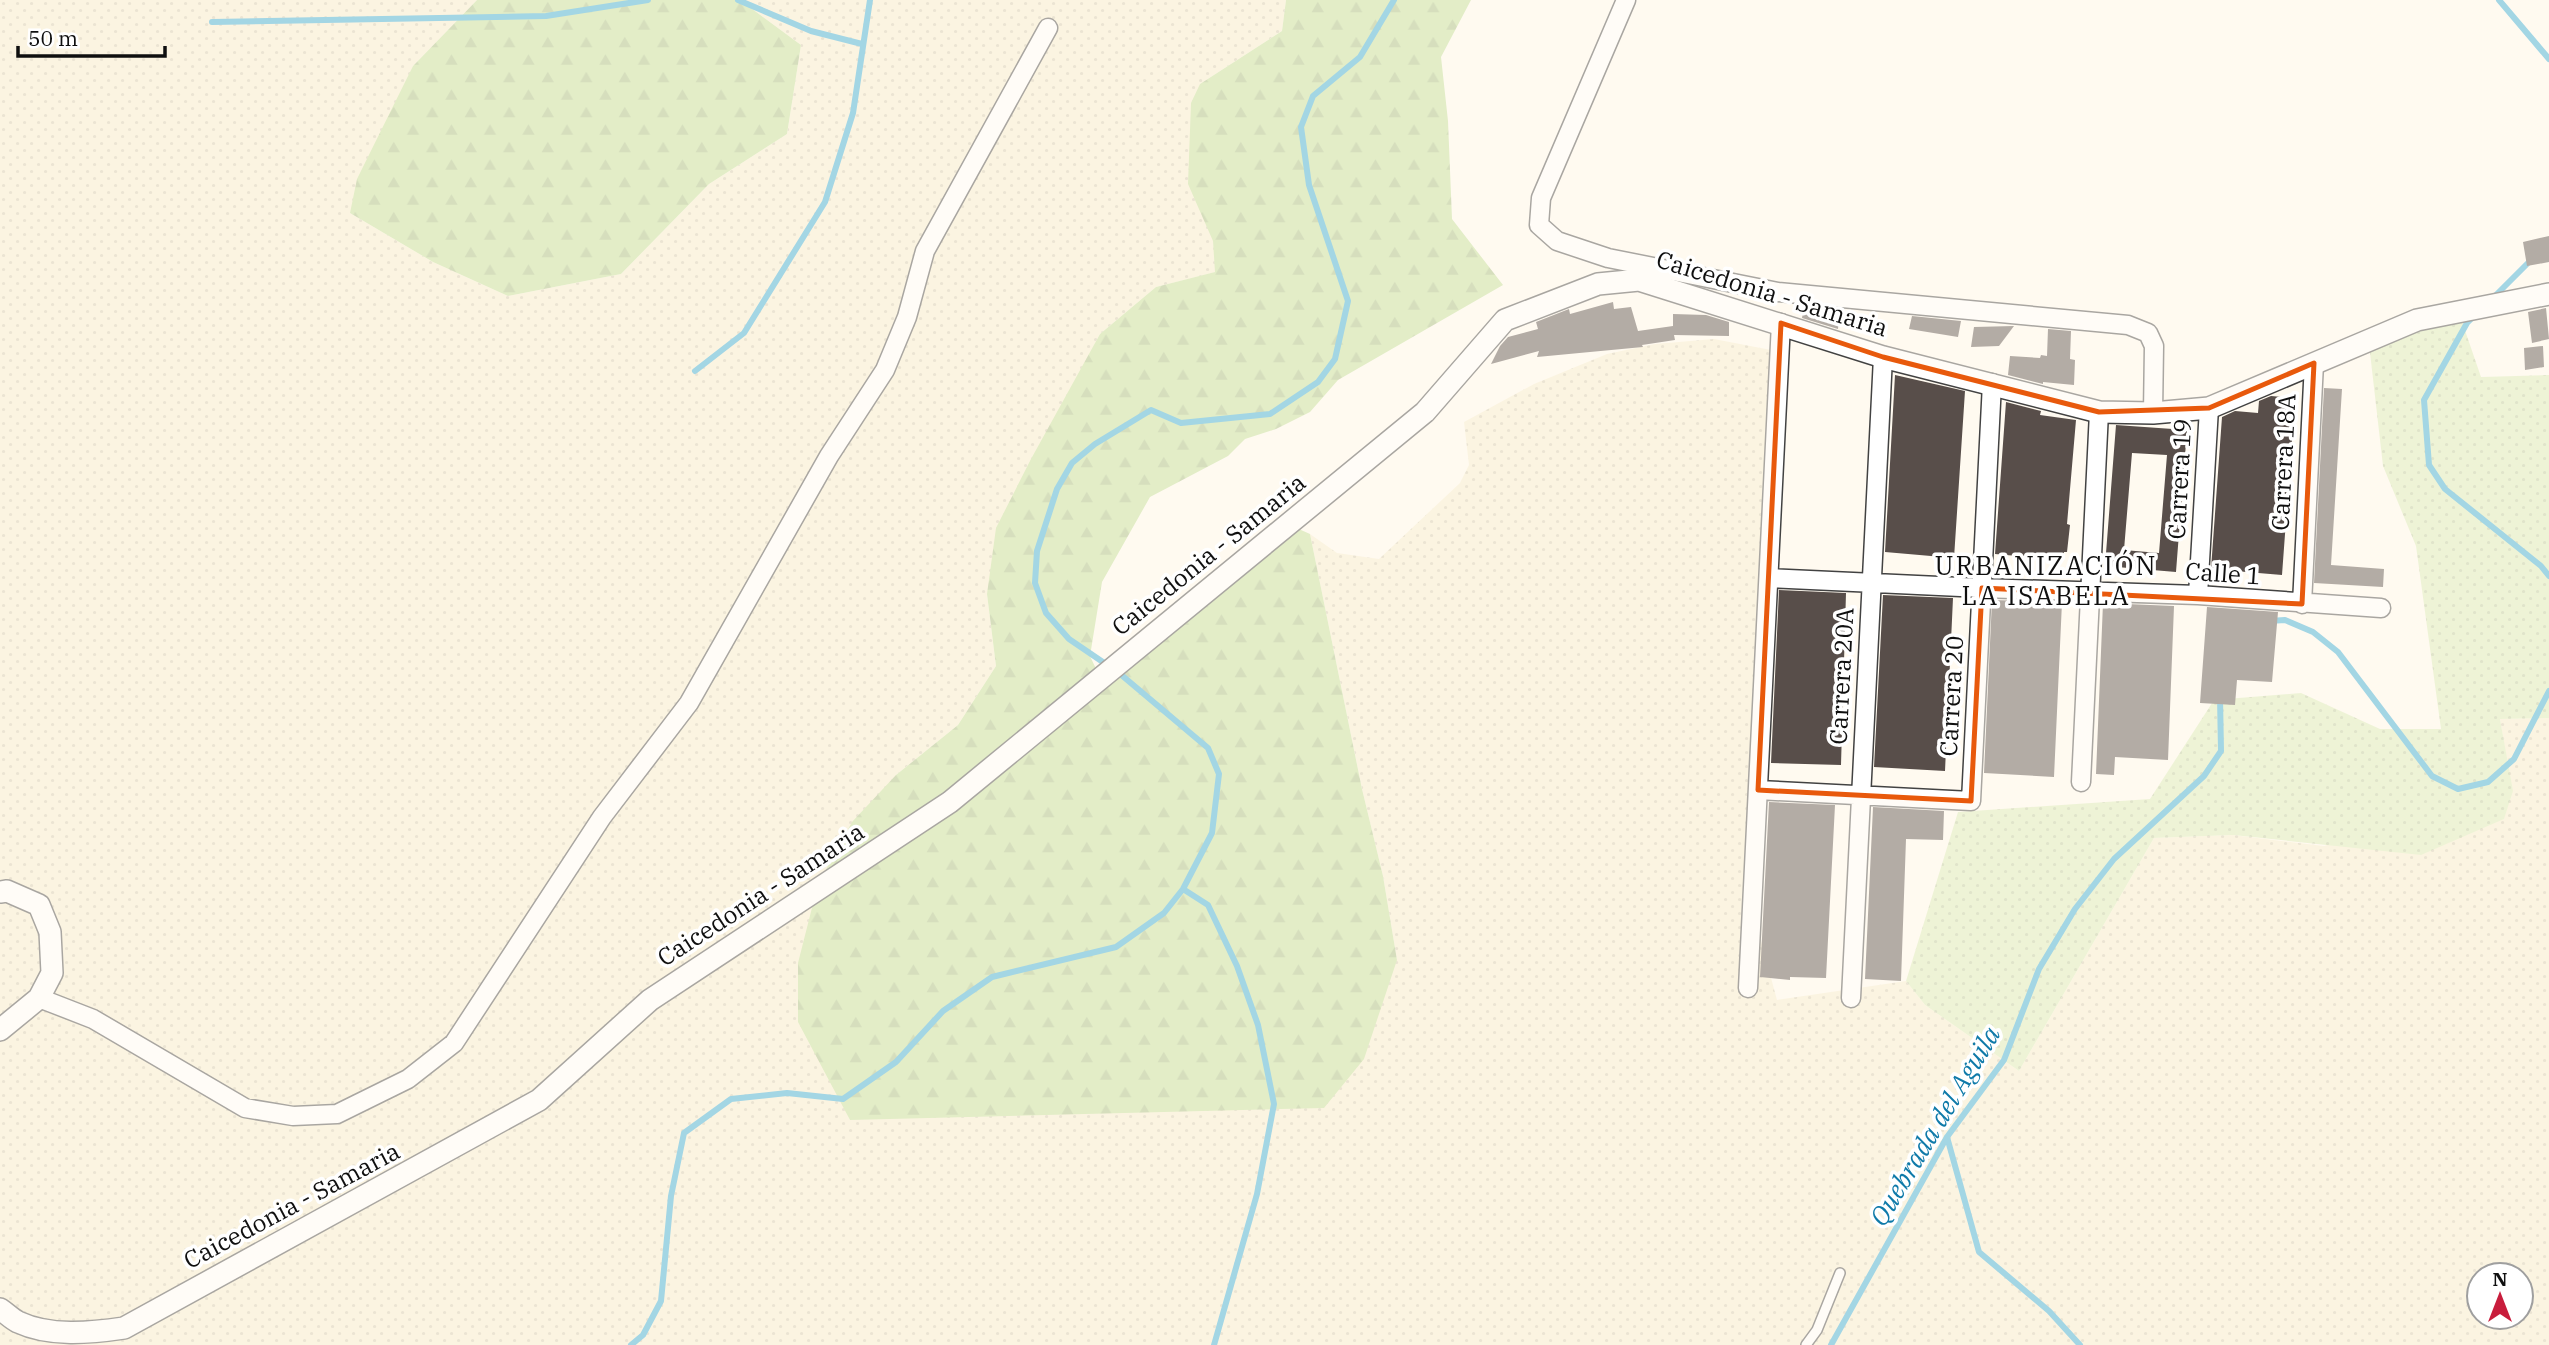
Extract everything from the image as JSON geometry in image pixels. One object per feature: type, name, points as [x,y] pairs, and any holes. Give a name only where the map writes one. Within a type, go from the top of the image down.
[{"type":"street","points":[[1626,0],[1541,198],[1539,225],[1557,241],[1608,258],[1778,292],[2128,325],[2148,333],[2154,346],[2153,413]]},
{"type":"street","points":[[39,998],[93,1020],[245,1108],[293,1116],[337,1114],[408,1079],[454,1043],[602,817],[689,703],[829,456],[885,370],[907,317],[925,251],[1048,28]]},
{"type":"street","name":"Caicedonia - Samaria","points":[[0,1309],[19,1322],[49,1330],[88,1333],[124,1328],[539,1100],[650,1000],[950,802],[1425,412],[1505,320],[1598,284],[1639,279],[1883,357],[2099,412],[2153,413],[2209,408],[2417,320],[2549,294]]},
{"type":"street","points":[[1748,988],[1782,323]]},
{"type":"street","name":"Carrera 20A","points":[[1851,998],[1883,357]]},
{"type":"street","name":"Carrera 18A","points":[[2302,604],[2314,363]]},
{"type":"street","name":"Carrera 20","points":[[1861,795],[1971,801],[1992,383]]},
{"type":"street","name":"Carrera 19","points":[[2198,595],[2209,408]]},
{"type":"street","points":[[2081,782],[2099,412]]},
{"type":"street","name":"Calle 1","points":[[1769,578],[2198,595],[2381,608]]},
{"type":"street","points":[[1758,790],[1861,795]]},
{"type":"street","points":[[0,892],[7,891],[39,905],[50,932],[52,973],[39,998],[0,1030]]},
{"type":"lane","points":[[1806,1345],[1817,1330],[1840,1273]]},
{"type":"highlighted area","points":[[1781,323],[1883,357],[2099,412],[2209,408],[2314,363],[2302,604],[1982,588],[1971,801],[1758,790]]},
{"type":"shaded area","points":[[0,0],[477,0],[413,66],[350,213],[433,262],[508,296],[621,274],[709,184],[787,134],[801,45],[740,0],[1286,0],[1282,31],[1200,84],[1216,272],[1156,287],[1100,334],[1084,365],[987,594],[996,666],[958,725],[896,775],[839,1097],[850,1120],[1397,960],[1383,876],[1362,789],[1310,534],[1337,553],[1379,559],[1460,483],[1469,465],[1464,422],[1534,384],[1607,354],[1655,344],[1714,339],[1771,350],[1761,941],[1777,1000],[1906,981],[1925,1005],[2019,1071],[2154,838],[2233,835],[2324,846],[2512,791],[2500,719],[2549,718],[2549,1345],[0,1345]]},
{"type":"green space","points":[[477,0],[740,0],[801,45],[787,134],[709,184],[621,274],[508,296],[433,262],[350,213],[357,179],[413,66]]},
{"type":"green space","points":[[1286,0],[1471,0],[1441,57],[1448,121],[1452,219],[1503,285],[1338,380],[1310,412],[1276,429],[1245,439],[1228,456],[1150,497],[1102,582],[1090,656],[1097,671],[1283,522],[1310,534],[1362,789],[1383,876],[1397,960],[1364,1059],[1324,1108],[850,1120],[798,1022],[798,963],[818,884],[852,822],[896,775],[958,725],[996,666],[987,594],[996,528],[1100,334],[1156,287],[1215,272],[1213,241],[1188,184],[1191,103],[1200,84],[1282,31]]},
{"type":"green space","points":[[2457,307],[2481,377],[2549,375],[2549,718],[2500,719],[2513,791],[2504,819],[2421,855],[2233,835],[2154,838],[2019,1071],[1925,1005],[1906,981],[1958,812],[2150,799],[2214,700],[2301,693],[2380,729],[2441,729],[2416,546],[2383,466],[2369,344]]},
{"type":"building","points":[[2549,236],[2549,262],[2527,266],[2523,242]]},
{"type":"building","points":[[1613,302],[1614,309],[1631,307],[1638,331],[1673,326],[1673,314],[1706,315],[1729,322],[1729,336],[1674,335],[1675,340],[1642,345],[1643,347],[1537,357],[1539,351],[1491,364],[1508,337],[1538,329],[1536,322],[1569,309],[1570,314]]},
{"type":"building","points":[[1804,307],[1840,310],[1838,329],[1802,318]]},
{"type":"building","points":[[2546,308],[2549,339],[2532,343],[2528,312]]},
{"type":"building","points":[[1912,316],[1961,321],[1958,337],[1909,329]]},
{"type":"building","points":[[2014,326],[1999,346],[1971,347],[1974,327]]},
{"type":"building","points":[[2048,329],[2071,331],[2070,359],[2075,360],[2074,385],[2043,384],[2008,375],[2010,356],[2047,356]]},
{"type":"building","points":[[2543,346],[2544,367],[2525,370],[2524,348]]},
{"type":"building","points":[[1895,375],[1965,391],[1954,558],[1885,552]]},
{"type":"building","points":[[2324,388],[2342,389],[2331,565],[2384,569],[2383,587],[2314,583]]},
{"type":"building","points":[[2271,396],[2295,398],[2282,575],[2211,569],[2222,417],[2235,411],[2258,413],[2259,401]]},
{"type":"building","points":[[2006,402],[2041,411],[2040,415],[2076,420],[2067,524],[2070,525],[2064,560],[1995,554]]},
{"type":"building","points":[[2116,425],[2187,430],[2176,572],[2105,566]],"holes":[[[2132,453],[2167,455],[2159,553],[2124,550]]]},
{"type":"building","points":[[1779,590],[1846,593],[1841,765],[1771,763]]},
{"type":"building","points":[[1883,595],[1953,598],[1945,771],[1874,767]]},
{"type":"building","points":[[1992,600],[2062,602],[2054,777],[1984,773]]},
{"type":"building","points":[[2103,603],[2174,606],[2168,760],[2115,757],[2114,775],[2096,774]]},
{"type":"building","points":[[2207,607],[2278,612],[2272,682],[2237,680],[2235,705],[2200,703]]},
{"type":"building","points":[[1769,802],[1835,805],[1826,978],[1790,977],[1790,980],[1760,977]]},
{"type":"building","points":[[1873,807],[1944,811],[1943,840],[1906,839],[1901,981],[1865,979]]},
{"type":"waterway","points":[[212,22],[546,16],[648,0]]},
{"type":"waterway","points":[[738,0],[811,31],[862,44]]},
{"type":"waterway","points":[[695,371],[744,333],[825,202],[853,113],[870,0]]},
{"type":"waterway","points":[[631,1345],[643,1335],[661,1301],[671,1196],[684,1133],[731,1099],[787,1093],[843,1099],[896,1062],[943,1011],[992,977],[1116,947],[1164,913],[1183,889],[1212,833],[1219,774],[1208,748],[1119,673],[1069,639],[1046,613],[1035,583],[1037,551],[1057,489],[1072,463],[1095,444],[1151,410],[1181,423],[1270,414],[1318,382],[1335,359],[1348,301],[1309,185],[1301,127],[1313,96],[1360,57],[1394,0]]},
{"type":"waterway","name":"Quebrada del Aguila","points":[[2499,0],[2549,59]]},
{"type":"waterway","name":"Quebrada del Aguila","points":[[2492,299],[2531,260]]},
{"type":"waterway","name":"Quebrada del Aguila","points":[[2474,316],[2467,323],[2424,400],[2429,465],[2445,489],[2541,566],[2549,576]]},
{"type":"waterway","name":"Quebrada del Aguila","points":[[2269,621],[2285,620],[2313,632],[2338,652],[2432,776],[2458,789],[2488,782],[2514,759],[2549,691]]},
{"type":"waterway","name":"Quebrada del Aguila","points":[[1831,1345],[1947,1137],[2004,1060],[2039,969],[2075,909],[2114,859],[2204,776],[2221,751],[2220,697]]},
{"type":"waterway","points":[[1183,889],[1208,905],[1237,966],[1258,1025],[1274,1104],[1257,1194],[1214,1345]]},
{"type":"waterway","points":[[1947,1137],[1979,1252],[2049,1311],[2080,1345]]},
{"type":"district","name":"URBANIZACIÓN LA ISABELA","points":[[2046,581]]}]
